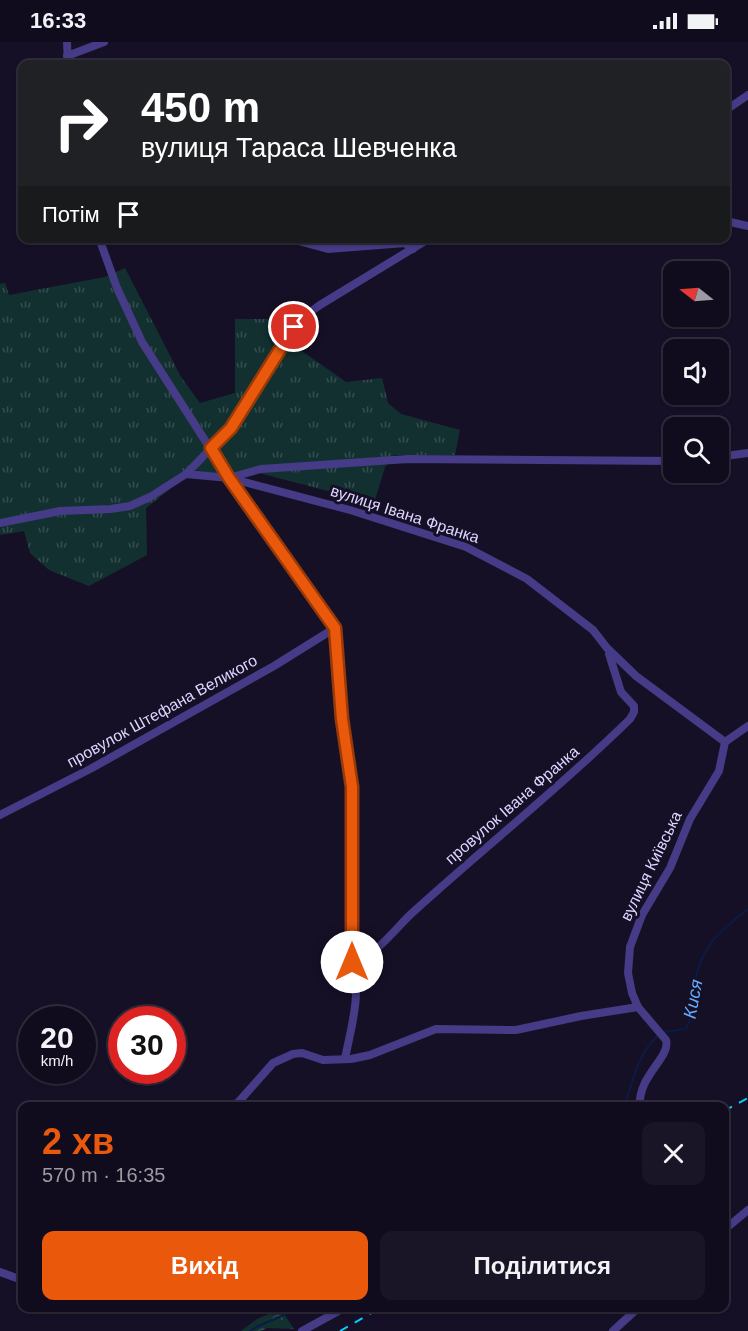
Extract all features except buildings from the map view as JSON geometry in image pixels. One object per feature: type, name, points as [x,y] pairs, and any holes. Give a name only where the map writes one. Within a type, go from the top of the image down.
[{"type":"street","points":[[67,42],[68,60],[104,42]]},
{"type":"street","points":[[730,107],[748,95]]},
{"type":"street","points":[[730,222],[748,226]]},
{"type":"street","points":[[101,243],[117,288],[142,342],[229,478],[335,628],[342,719],[352,787],[352,962],[357,978],[356,998],[345,1059]]},
{"type":"street","points":[[306,243],[328,249],[405,243],[413,249]]},
{"type":"street","points":[[0,523],[60,511],[130,506],[150,497],[186,474],[231,428],[275,355],[298,323],[320,305],[422,243]]},
{"type":"street","points":[[729,456],[748,453]]},
{"type":"street","points":[[186,474],[229,478],[261,469],[408,459],[663,461]]},
{"type":"street","name":"вулиця Івана Франка","points":[[229,478],[350,510],[466,547],[527,579],[593,630],[607,648],[636,676],[725,742]]},
{"type":"street","name":"провулок Штефана Великого","points":[[0,815],[92,768],[274,666],[335,628]]},
{"type":"street","name":"провулок Івана Франка","points":[[352,962],[359,962],[380,945],[630,719],[634,714],[634,706],[621,692],[613,660],[607,648]]},
{"type":"street","points":[[725,742],[748,726]]},
{"type":"street","name":"вулиця Київська","points":[[640,1102],[642,1086],[667,1046],[666,1040],[638,1007],[632,993],[628,957],[632,937],[646,906],[670,868],[690,819],[720,771],[725,742]]},
{"type":"street","points":[[238,1102],[270,1066],[298,1053],[320,1059],[364,1057],[436,1029],[516,1030],[638,1007]]},
{"type":"street","points":[[729,1224],[748,1210]]},
{"type":"street","points":[[0,1272],[18,1279]]},
{"type":"street","points":[[302,1331],[337,1312]]},
{"type":"street","points":[[613,1331],[634,1312]]},
{"type":"green space","points":[[125,268],[181,377],[200,403],[235,393],[235,319],[270,319],[292,344],[346,382],[382,378],[388,403],[401,414],[460,430],[455,455],[394,455],[385,467],[374,503],[259,473],[229,478],[194,470],[146,508],[147,555],[89,586],[49,570],[30,553],[24,531],[0,535],[0,284],[5,283],[9,295],[105,277]]},
{"type":"green space","points":[[274,1312],[283,1312],[294,1329],[267,1328],[262,1331],[241,1331],[257,1319]]},
{"type":"waterway","name":"Кися","points":[[663,1032],[686,1029],[692,1013],[697,974],[705,951],[728,925],[748,909]]},
{"type":"waterway","name":"Кися","points":[[626,1102],[642,1057],[659,1035]]},
{"type":"waterway","name":"Кися","points":[[250,1331],[289,1312]]},
{"type":"railway","points":[[729,1108],[748,1098]]},
{"type":"railway","points":[[340,1331],[373,1312]]},
{"type":"route","points":[[294,327],[231,428],[211,448],[229,478],[335,628],[342,719],[352,787],[352,962]]}]
